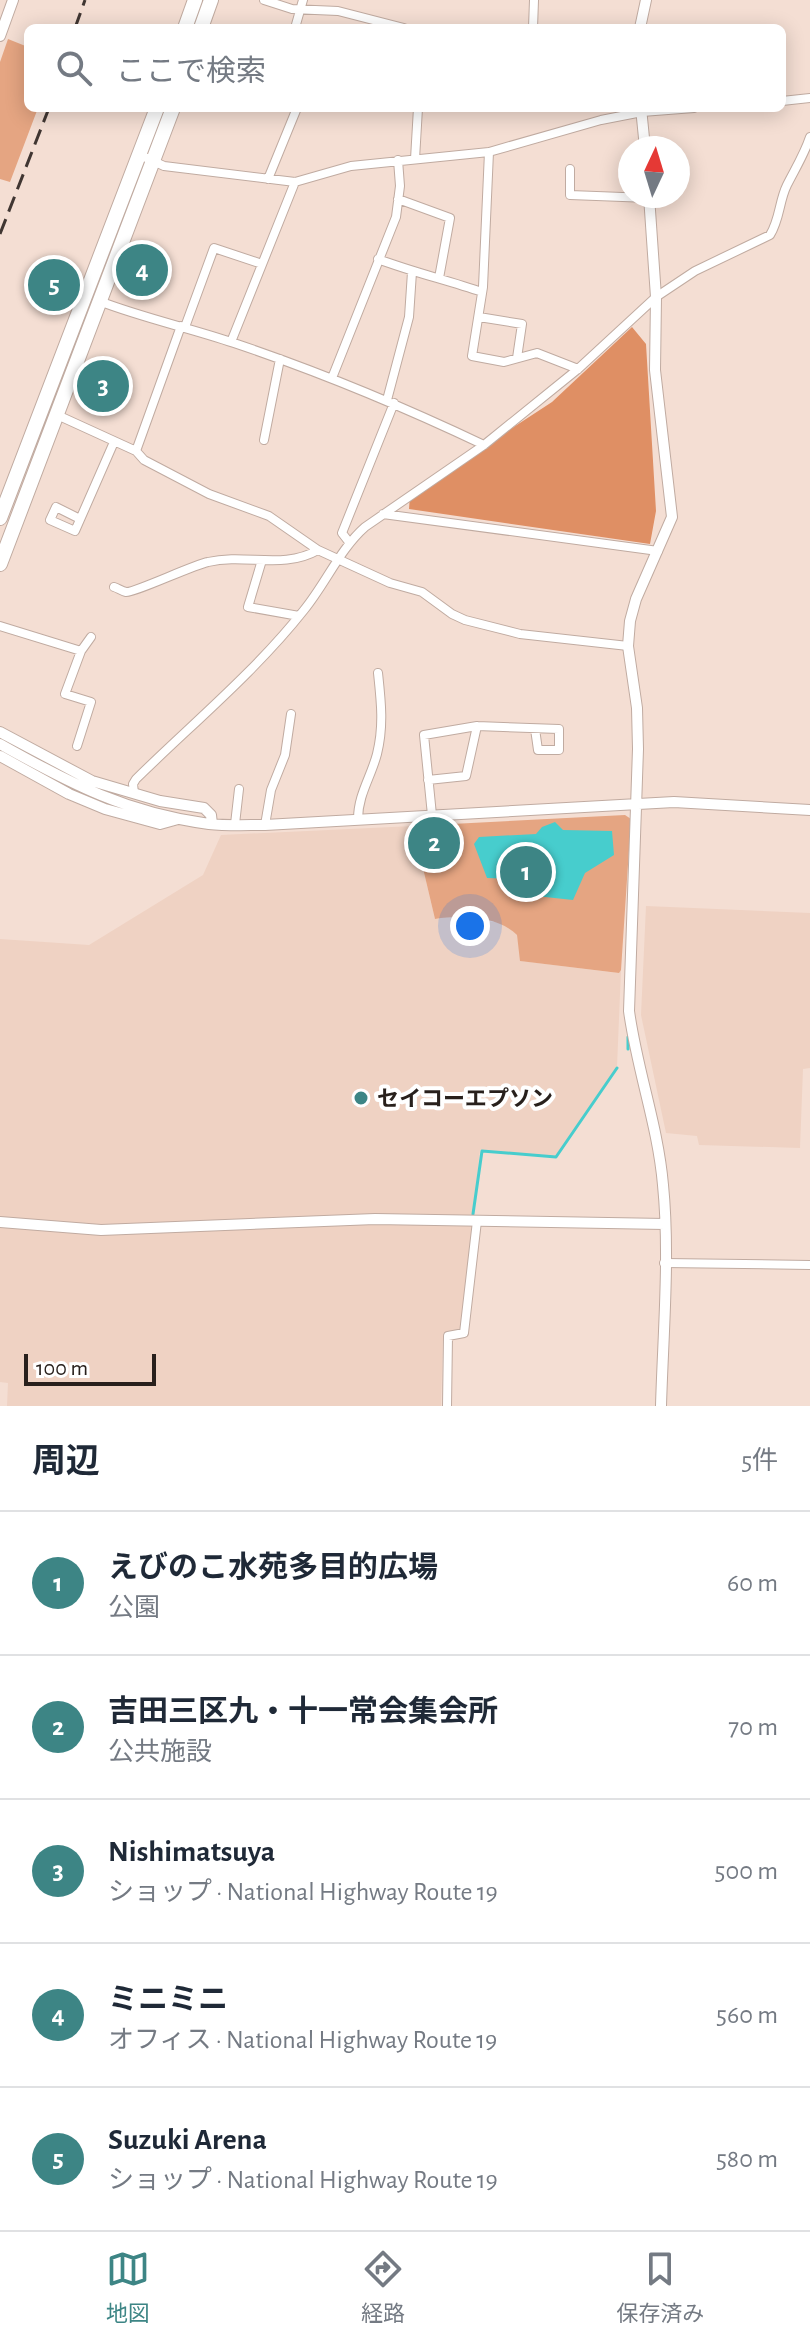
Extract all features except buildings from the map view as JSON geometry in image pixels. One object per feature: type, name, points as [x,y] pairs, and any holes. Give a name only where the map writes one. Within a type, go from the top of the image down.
[{"type":"highway","points":[[186,24],[195,0]]},
{"type":"highway","points":[[202,24],[211,0]]},
{"type":"highway","points":[[146,158],[156,112]]},
{"type":"highway","points":[[0,564],[49,412],[146,158],[171,112]]},
{"type":"highway","points":[[0,518],[49,412]]},
{"type":"street","points":[[0,36],[4,11],[13,0]]},
{"type":"street","points":[[264,0],[302,10],[338,11],[387,24]]},
{"type":"street","points":[[297,24],[303,0]]},
{"type":"street","points":[[533,24],[534,0]]},
{"type":"street","points":[[641,24],[646,0]]},
{"type":"street","points":[[359,24],[361,18]]},
{"type":"street","points":[[786,101],[810,98]]},
{"type":"street","points":[[268,179],[295,112]]},
{"type":"street","points":[[415,159],[418,112]]},
{"type":"street","points":[[146,158],[164,166],[295,182],[351,166],[489,152],[634,112]]},
{"type":"street","points":[[642,112],[644,136]]},
{"type":"street","points":[[134,793],[136,779],[270,649],[299,616],[349,542],[382,514],[484,445],[578,369],[656,297],[695,271],[770,235],[777,224],[787,185],[800,165],[810,137]]},
{"type":"street","points":[[489,152],[482,292],[472,356],[504,362],[537,353],[578,369]]},
{"type":"street","points":[[332,378],[396,217],[398,160]]},
{"type":"street","points":[[570,169],[570,195],[618,196]]},
{"type":"street","points":[[231,342],[295,182]]},
{"type":"street","points":[[398,199],[450,218],[439,278]]},
{"type":"street","points":[[650,208],[656,297],[655,370],[672,517],[636,599],[628,646],[637,708],[637,804],[629,1011],[634,1048],[659,1151],[665,1224],[661,1406]]},
{"type":"street","points":[[136,451],[214,248],[262,264]]},
{"type":"street","points":[[378,259],[482,292]]},
{"type":"street","points":[[349,542],[342,533],[391,401],[409,317],[412,272]]},
{"type":"street","points":[[93,299],[183,326],[332,378],[391,401],[484,445]]},
{"type":"street","points":[[479,317],[522,324],[517,358]]},
{"type":"street","points":[[264,440],[280,359]]},
{"type":"street","points":[[49,412],[136,451],[144,460],[209,494],[269,516],[318,550],[390,583],[422,592],[465,620],[520,634],[628,646]]},
{"type":"street","points":[[80,519],[114,442]]},
{"type":"street","points":[[382,514],[658,551]]},
{"type":"street","points":[[114,587],[126,592],[134,591],[151,581],[207,562],[292,561],[318,550]]},
{"type":"street","points":[[262,560],[248,607],[299,616]]},
{"type":"street","points":[[0,626],[81,651]]},
{"type":"street","points":[[77,746],[91,702],[65,694],[81,651],[91,637]]},
{"type":"street","points":[[358,819],[358,803],[377,755],[383,717],[378,673]]},
{"type":"street","points":[[265,825],[271,790],[285,755],[291,714]]},
{"type":"street","points":[[432,815],[424,735],[477,726],[535,729]]},
{"type":"street","points":[[428,780],[466,776],[477,726]]},
{"type":"street","points":[[0,732],[92,781],[160,801],[204,808],[211,815],[212,824]]},
{"type":"street","points":[[0,744],[104,798],[138,810],[212,824],[265,825],[674,802],[810,810]]},
{"type":"street","points":[[0,756],[69,794],[105,809],[160,824],[180,819]]},
{"type":"street","points":[[235,824],[239,789]]},
{"type":"street","points":[[0,1222],[114,1230],[315,1220],[665,1224]]},
{"type":"street","points":[[447,1406],[448,1336],[464,1333],[477,1221]]},
{"type":"street","points":[[664,1263],[810,1265]]},
{"type":"shaded area","points":[[8,39],[24,45],[24,112],[36,112],[10,182],[0,179],[0,62]]},
{"type":"shaded area","points":[[632,327],[646,344],[656,511],[650,544],[409,509],[410,495],[552,402]]},
{"type":"shaded area","points":[[625,815],[631,819],[619,973],[520,961],[517,935],[500,924],[467,917],[435,919],[413,826]]},
{"type":"shaded area","name":"セイコーエプソン","points":[[413,826],[435,919],[444,917],[504,923],[517,935],[521,961],[618,973],[621,970],[617,1067],[562,1150],[556,1157],[480,1150],[461,1329],[443,1333],[441,1406],[7,1406],[8,1383],[0,1382],[0,939],[89,945],[203,875],[221,835]]},
{"type":"shaded area","points":[[646,906],[810,913],[810,1068],[803,1069],[800,1148],[699,1145],[697,1136],[666,1133],[641,1015]]},
{"type":"water","points":[[555,822],[563,830],[612,831],[614,855],[585,873],[573,900],[536,896],[514,879],[487,878],[474,844],[479,837],[536,834],[542,827]]},
{"type":"waterway","points":[[628,1037],[628,1049]]},
{"type":"waterway","points":[[473,1214],[482,1151],[556,1157],[617,1068]]},
{"type":"railway","points":[[76,24],[85,0]]},
{"type":"railway","points":[[0,234],[47,112]]},
{"type":"place","name":"ミニミニ","points":[[142,270]]},
{"type":"place","name":"Suzuki Arena","points":[[54,285]]},
{"type":"place","name":"Nishimatsuya","points":[[103,386]]},
{"type":"place","name":"吉田三区九・十一常会集会所","points":[[434,843]]},
{"type":"place","name":"えびのこ水苑多目的広場","points":[[526,872]]},
{"type":"place","name":"セイコーエプソン","points":[[361,1098]]}]
